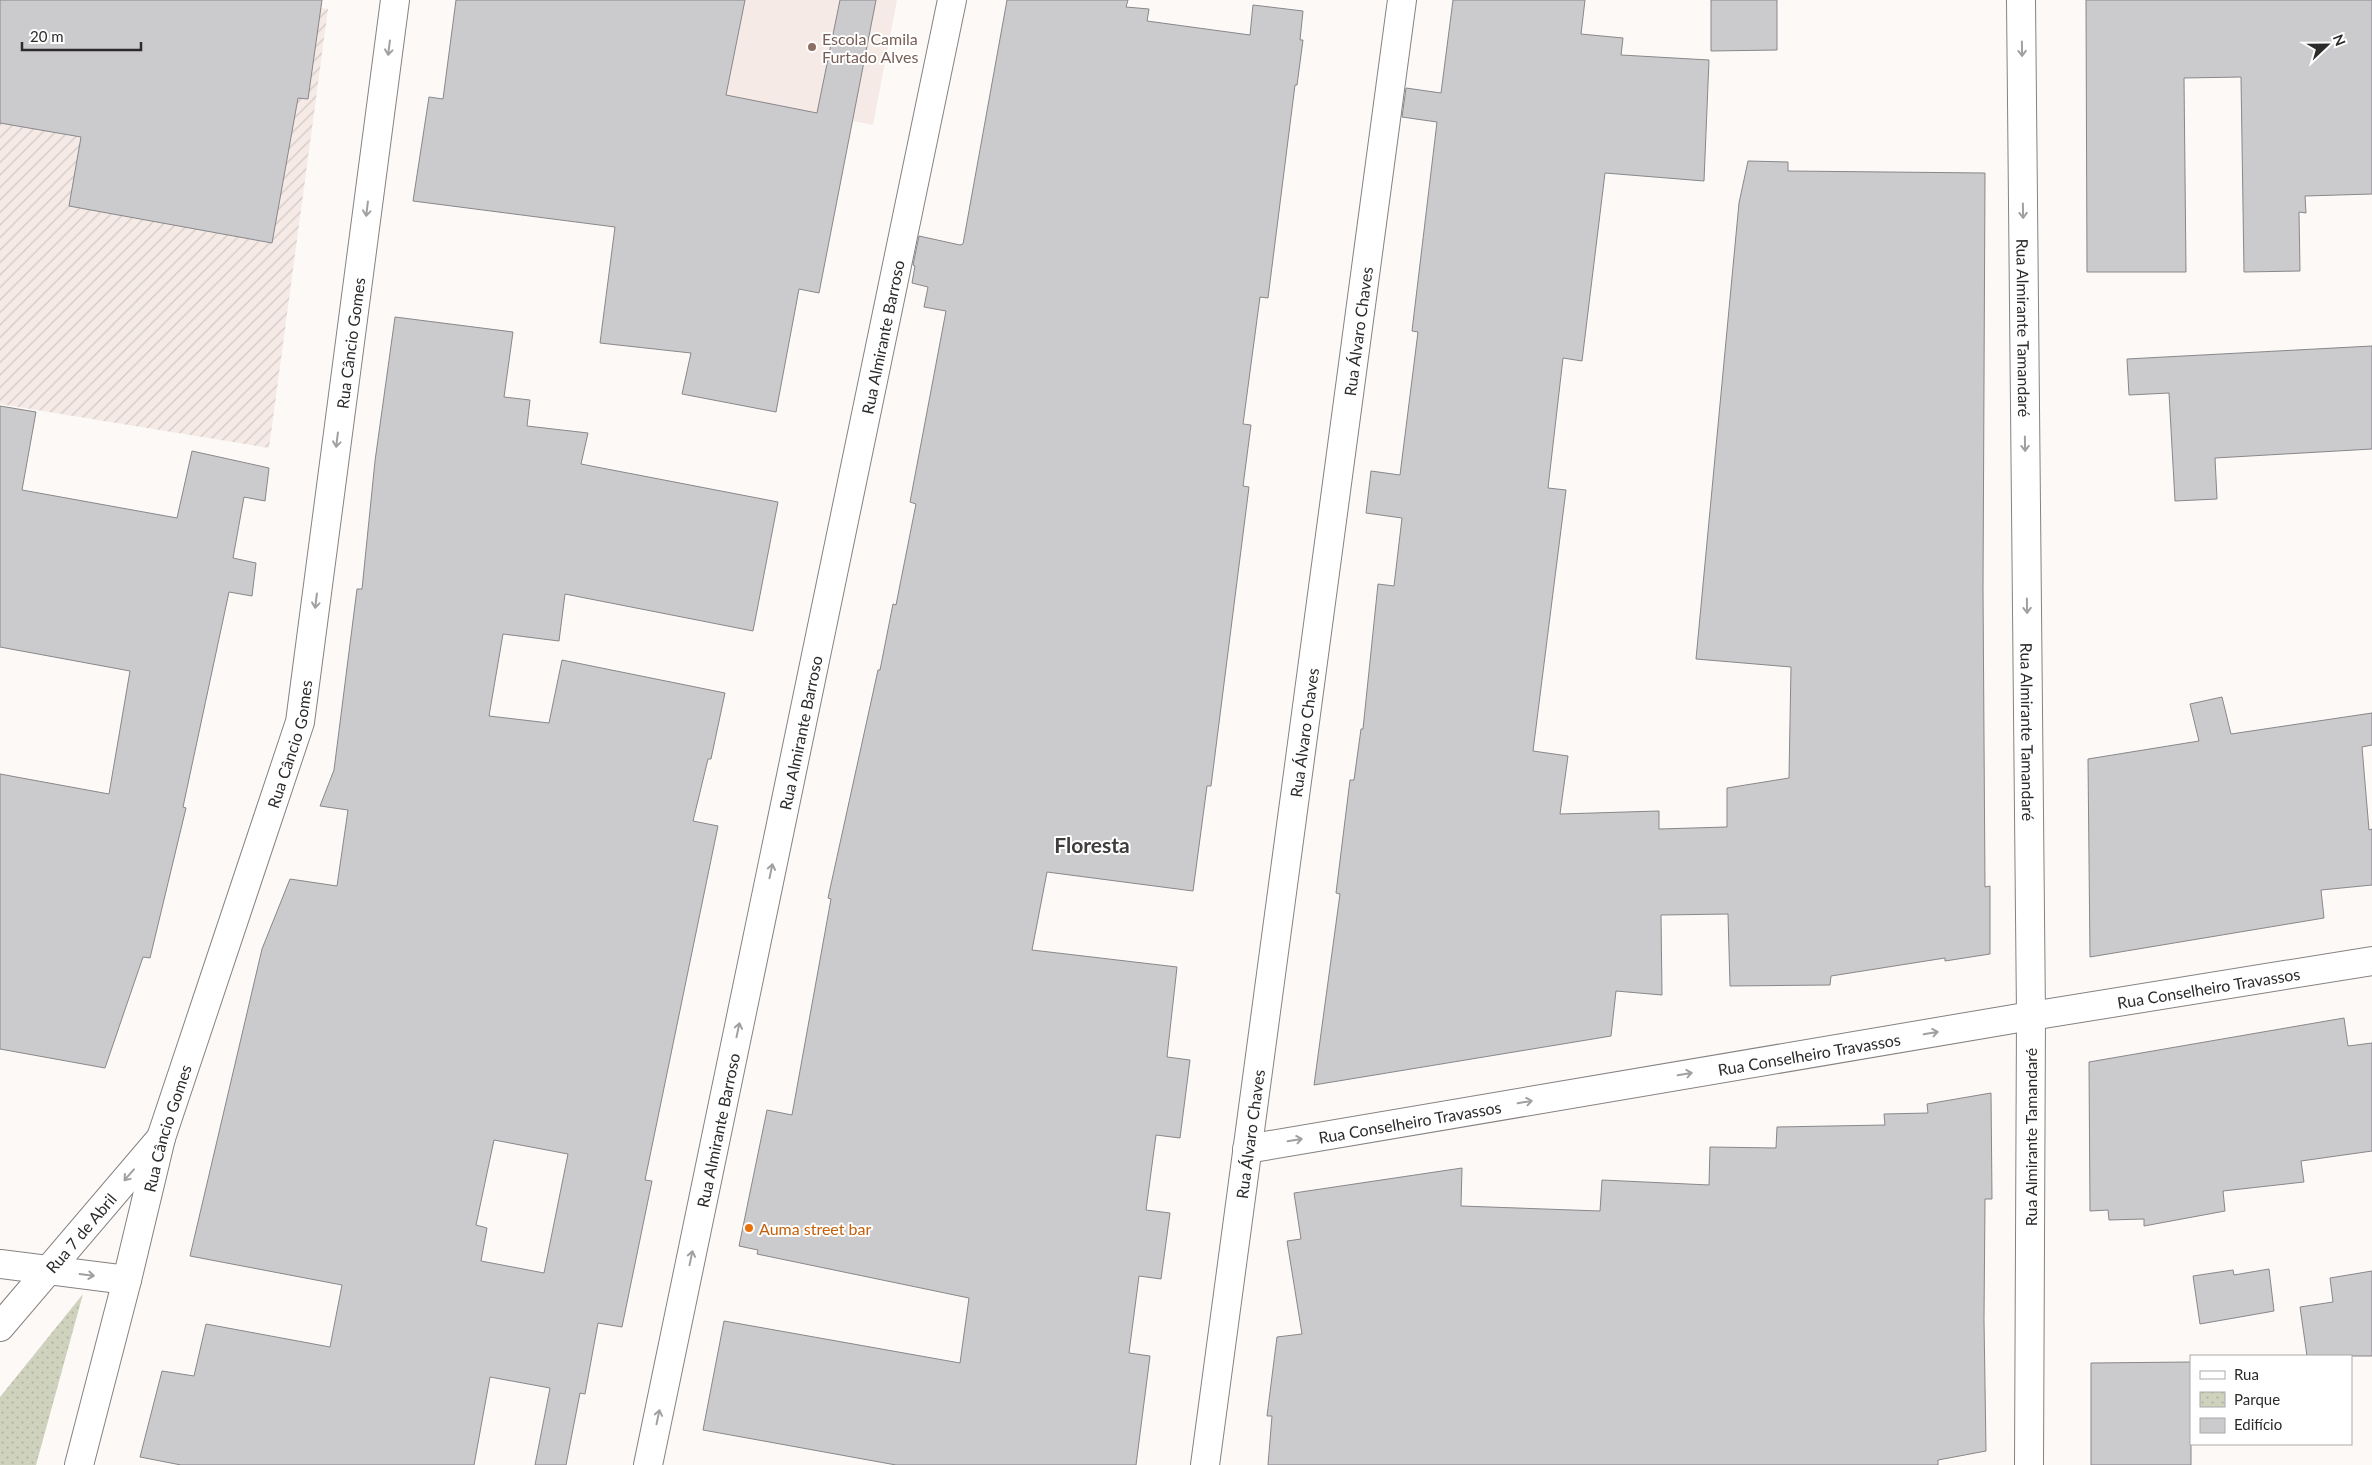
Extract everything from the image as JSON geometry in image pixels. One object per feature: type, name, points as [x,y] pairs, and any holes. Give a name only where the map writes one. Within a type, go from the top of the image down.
[{"type":"street","name":"Rua Câncio Gomes","points":[[79,1465],[127,1280],[161,1138],[300,722],[395,0]]},
{"type":"street","name":"Rua Almirante Barroso","points":[[648,1465],[952,0]]},
{"type":"street","name":"Rua Álvaro Chaves","points":[[1205,1465],[1402,0]]},
{"type":"street","name":"Rua Almirante Tamandaré","points":[[2021,0],[2031,1016],[2029,1465]]},
{"type":"street","name":"Rua Conselheiro Travassos","points":[[1247,1148],[2372,960]]},
{"type":"street","name":"Rua 7 de Abril","points":[[0,1327],[161,1138]]},
{"type":"street","points":[[0,1264],[127,1280]]},
{"type":"shaded area","points":[[0,0],[272,0],[328,9],[269,448],[0,404]]},
{"type":"shaded area","name":"Escola Camila Furtado Alves","points":[[745,0],[897,0],[873,125],[726,95]]},
{"type":"green space","points":[[83,1294],[36,1465],[0,1465],[0,1397]]},
{"type":"building","points":[[0,0],[322,0],[308,99],[298,98],[272,243],[69,206],[81,137],[0,123]]},
{"type":"building","points":[[456,0],[745,0],[726,95],[817,113],[840,0],[876,0],[819,293],[799,289],[776,412],[682,394],[691,353],[600,343],[615,227],[413,201],[429,97],[443,99]]},
{"type":"building","points":[[1007,0],[1128,0],[1126,7],[1149,9],[1147,21],[1250,35],[1253,5],[1303,11],[1300,40],[1303,40],[1297,85],[1295,85],[1268,298],[1260,297],[1243,424],[1251,425],[1243,486],[1249,487],[1211,786],[1207,786],[1193,891],[1047,872],[1032,950],[1177,967],[1167,1057],[1190,1060],[1180,1138],[1156,1135],[1146,1210],[1170,1213],[1161,1279],[1139,1276],[1129,1353],[1150,1356],[1136,1465],[896,1465],[703,1430],[724,1321],[960,1363],[969,1298],[757,1254],[758,1250],[739,1246],[767,1110],[792,1115],[831,899],[828,898],[878,670],[880,670],[893,604],[896,605],[916,504],[910,502],[946,311],[924,307],[928,287],[912,283],[915,266],[913,265],[919,236],[960,245],[963,244]]},
{"type":"building","points":[[1453,0],[1585,0],[1581,34],[1623,38],[1621,55],[1709,60],[1704,181],[1605,173],[1582,361],[1563,358],[1548,488],[1566,490],[1533,751],[1568,756],[1560,814],[1659,811],[1659,829],[1727,827],[1727,788],[1789,778],[1791,667],[1696,659],[1739,203],[1748,161],[1788,162],[1788,171],[1985,173],[1983,589],[1985,887],[1990,886],[1990,954],[1945,961],[1945,958],[1831,976],[1830,985],[1730,986],[1728,914],[1661,915],[1662,995],[1616,991],[1611,1036],[1314,1085],[1340,894],[1336,893],[1350,780],[1354,780],[1361,729],[1363,729],[1378,584],[1394,586],[1402,518],[1366,513],[1371,471],[1400,475],[1418,332],[1412,331],[1437,122],[1402,117],[1406,88],[1441,93]]},
{"type":"building","points":[[1711,0],[1777,0],[1777,50],[1711,51]]},
{"type":"building","points":[[2086,0],[2372,0],[2372,194],[2305,196],[2306,213],[2299,212],[2300,271],[2244,272],[2241,77],[2184,78],[2186,272],[2087,272]]},
{"type":"building","points":[[395,317],[513,332],[504,397],[530,400],[527,426],[588,433],[581,464],[778,502],[753,631],[565,594],[559,641],[503,634],[489,716],[549,723],[562,660],[725,693],[711,759],[708,759],[693,821],[718,826],[645,1180],[652,1181],[622,1327],[598,1323],[585,1394],[580,1393],[566,1465],[535,1465],[550,1388],[490,1377],[474,1465],[181,1465],[140,1457],[162,1371],[194,1376],[206,1324],[330,1347],[342,1285],[190,1256],[262,949],[290,879],[337,886],[348,810],[320,806],[334,770],[357,589],[362,589],[375,461]],"holes":[[[494,1140],[568,1154],[544,1273],[481,1261],[487,1228],[476,1225]]]},
{"type":"building","points":[[2372,346],[2372,449],[2215,458],[2217,499],[2175,501],[2169,393],[2129,395],[2127,359]]},
{"type":"building","points":[[0,406],[36,412],[22,490],[177,518],[192,451],[269,468],[265,501],[244,497],[233,558],[256,563],[252,596],[229,592],[183,807],[186,808],[150,958],[143,957],[105,1068],[0,1049],[0,774],[109,794],[130,671],[0,647]]},
{"type":"building","points":[[2222,697],[2231,734],[2372,713],[2372,745],[2362,747],[2369,830],[2372,829],[2372,885],[2321,890],[2324,918],[2090,957],[2088,759],[2199,741],[2190,704]]},
{"type":"building","points":[[2344,1018],[2348,1046],[2372,1043],[2372,1151],[2301,1161],[2304,1182],[2223,1191],[2225,1211],[2144,1226],[2144,1219],[2109,1220],[2108,1210],[2090,1211],[2089,1062]]},
{"type":"building","points":[[1991,1093],[1992,1199],[1985,1199],[1986,1451],[1938,1460],[1938,1465],[1268,1465],[1272,1416],[1267,1416],[1277,1337],[1302,1334],[1287,1241],[1301,1239],[1294,1193],[1462,1168],[1461,1206],[1600,1211],[1602,1180],[1709,1185],[1710,1147],[1776,1148],[1777,1127],[1885,1125],[1884,1114],[1928,1113],[1927,1104]]},
{"type":"building","points":[[2269,1269],[2274,1311],[2200,1324],[2193,1276],[2233,1270],[2234,1275]]},
{"type":"building","points":[[2372,1271],[2372,1356],[2307,1355],[2300,1307],[2333,1302],[2330,1278]]},
{"type":"building","points":[[2190,1362],[2191,1465],[2091,1465],[2091,1363]]},
{"type":"place","name":"Escola Camila Furtado Alves","points":[[812,47]]},
{"type":"place","name":"Auma street bar","points":[[749,1228]]},
{"type":"district","name":"Floresta","points":[[1092,844]]}]
